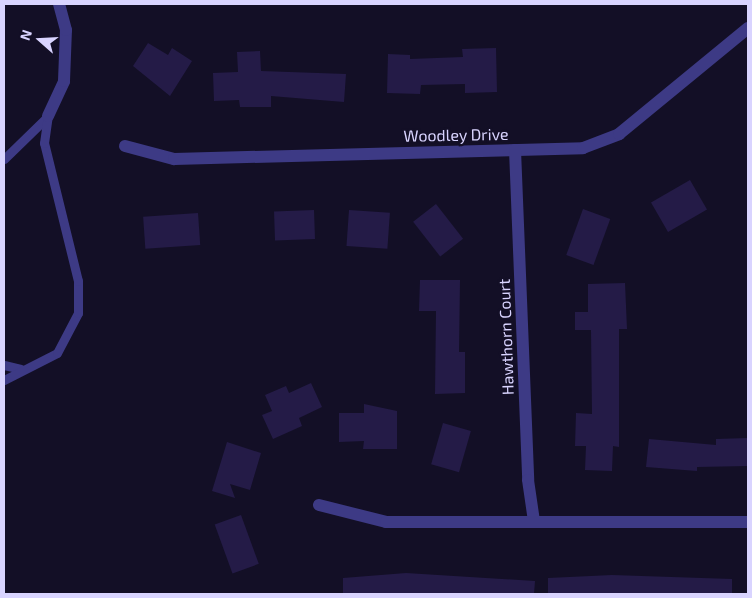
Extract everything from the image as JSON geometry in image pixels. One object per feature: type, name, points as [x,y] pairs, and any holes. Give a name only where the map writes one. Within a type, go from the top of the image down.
[{"type":"street","points":[[48,116],[64,81],[66,30],[59,4]]},
{"type":"street","name":"Woodley Drive","points":[[126,146],[174,159],[582,148],[619,134],[748,28]]},
{"type":"street","name":"Hawthorn Court","points":[[515,150],[528,480],[534,521]]},
{"type":"street","points":[[318,505],[386,522],[748,522]]},
{"type":"lane","points":[[4,159],[48,116]]},
{"type":"lane","points":[[4,380],[57,353],[78,313],[78,281],[44,143],[48,116]]},
{"type":"lane","points":[[4,365],[23,370]]},
{"type":"building","points":[[148,43],[168,55],[172,48],[192,61],[170,96],[133,66]]},
{"type":"building","points":[[496,48],[497,92],[465,93],[465,84],[421,85],[420,94],[387,93],[388,54],[410,55],[410,59],[463,57],[462,49]]},
{"type":"building","points":[[260,51],[261,71],[346,74],[344,102],[271,96],[271,107],[240,107],[239,100],[214,101],[213,73],[238,72],[237,52]]},
{"type":"building","points":[[690,180],[707,209],[668,232],[651,202]]},
{"type":"building","points":[[436,204],[463,239],[440,257],[413,222]]},
{"type":"building","points":[[583,209],[610,219],[593,265],[566,255]]},
{"type":"building","points":[[314,210],[315,239],[275,240],[274,211]]},
{"type":"building","points":[[349,210],[390,213],[387,249],[346,246]]},
{"type":"building","points":[[198,213],[200,245],[145,249],[143,217]]},
{"type":"building","points":[[420,280],[460,280],[459,352],[465,352],[465,393],[435,394],[436,311],[419,311]]},
{"type":"building","points":[[625,283],[627,329],[619,329],[619,447],[613,446],[612,471],[585,470],[586,446],[575,446],[576,413],[592,414],[591,330],[575,330],[575,312],[588,312],[588,284]]},
{"type":"building","points":[[311,383],[322,407],[299,418],[302,426],[273,439],[262,415],[272,411],[265,395],[286,386],[289,393]]},
{"type":"building","points":[[364,404],[397,411],[397,449],[363,449],[364,441],[339,442],[339,413],[364,413]]},
{"type":"building","points":[[443,423],[471,431],[459,472],[431,464]]},
{"type":"building","points":[[748,438],[748,466],[697,467],[697,471],[646,467],[649,439],[716,445],[716,439]]},
{"type":"building","points":[[227,442],[261,453],[250,490],[230,484],[235,498],[212,491]]},
{"type":"building","points":[[241,515],[259,564],[232,573],[215,525]]},
{"type":"building","points":[[406,573],[535,581],[534,594],[343,594],[343,578]]},
{"type":"building","points":[[612,575],[732,579],[732,594],[548,594],[548,578]]}]
